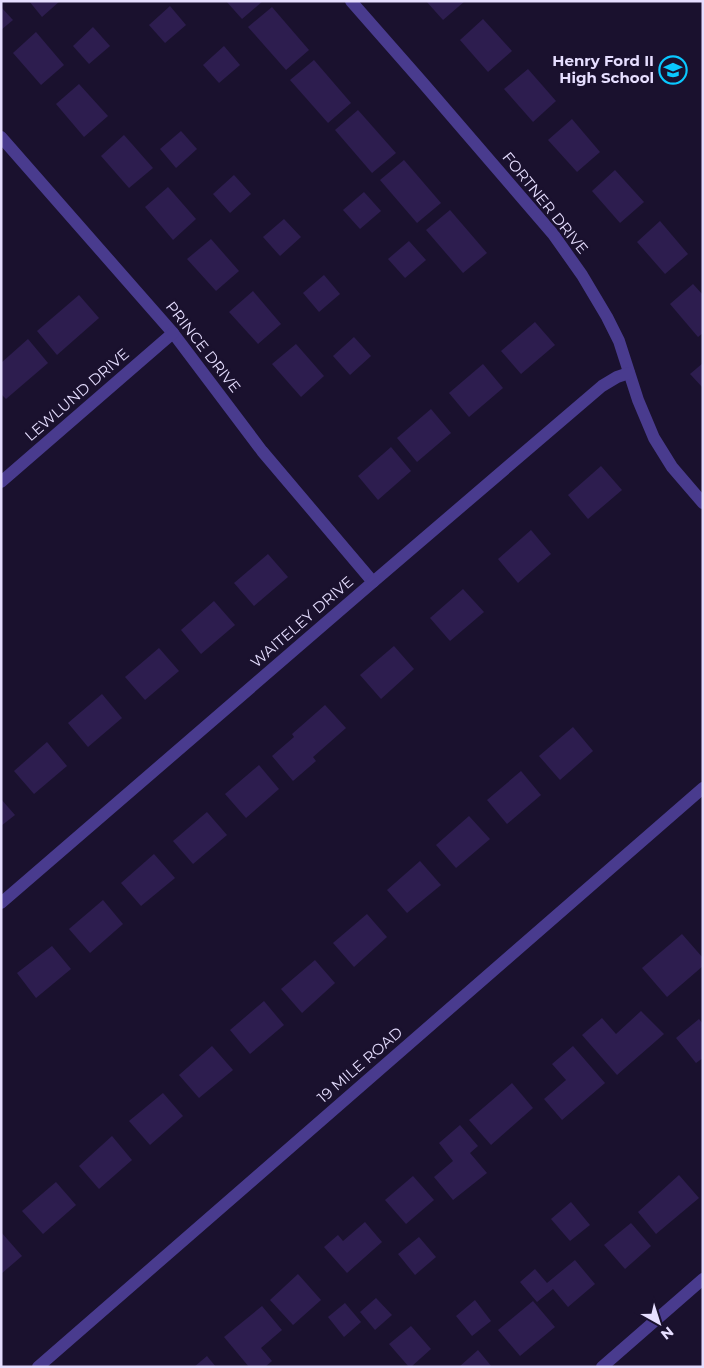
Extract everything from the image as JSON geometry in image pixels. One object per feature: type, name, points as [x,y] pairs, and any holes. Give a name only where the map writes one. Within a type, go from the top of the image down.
[{"type":"street","name":"FORTNER DRIVE","points":[[351,1],[553,234],[582,275],[619,341],[638,400],[654,438],[672,467],[703,503]]},
{"type":"street","name":"PRINCE DRIVE","points":[[1,137],[174,333],[262,451],[373,582]]},
{"type":"street","name":"LEWLUND DRIVE","points":[[1,482],[174,333]]},
{"type":"street","name":"WAITELEY DRIVE","points":[[1,903],[602,386],[617,377],[630,373]]},
{"type":"street","name":"19 MILE ROAD","points":[[38,1367],[703,788]]},
{"type":"street","points":[[602,1367],[703,1279]]},
{"type":"building","points":[[29,1],[60,1],[42,17]]},
{"type":"building","points":[[226,1],[263,1],[242,19]]},
{"type":"building","points":[[426,1],[465,1],[443,20]]},
{"type":"building","points":[[170,6],[186,25],[165,43],[149,25]]},
{"type":"building","points":[[1,7],[13,20],[1,30]]},
{"type":"building","points":[[272,7],[309,50],[286,70],[248,27]]},
{"type":"building","points":[[483,19],[512,51],[488,72],[460,40]]},
{"type":"building","points":[[93,27],[110,46],[89,64],[73,46]]},
{"type":"building","points":[[36,32],[64,65],[41,85],[13,53]]},
{"type":"building","points":[[224,46],[240,65],[219,83],[203,65]]},
{"type":"building","points":[[314,60],[351,103],[328,123],[290,80]]},
{"type":"building","points":[[528,69],[556,101],[533,122],[504,89]]},
{"type":"building","points":[[79,84],[108,116],[84,137],[56,104]]},
{"type":"building","points":[[358,110],[396,153],[372,173],[335,130]]},
{"type":"building","points":[[572,119],[600,152],[577,172],[548,140]]},
{"type":"building","points":[[181,131],[197,149],[176,168],[160,149]]},
{"type":"building","points":[[124,135],[153,168],[129,188],[101,156]]},
{"type":"building","points":[[404,160],[441,203],[417,223],[380,180]]},
{"type":"building","points":[[615,170],[644,202],[620,223],[592,191]]},
{"type":"building","points":[[234,175],[251,194],[230,213],[213,194]]},
{"type":"building","points":[[168,187],[196,219],[173,240],[145,207]]},
{"type":"building","points":[[364,192],[381,211],[360,229],[343,210]]},
{"type":"building","points":[[450,210],[487,253],[463,273],[426,230]]},
{"type":"building","points":[[284,219],[301,237],[280,256],[263,237]]},
{"type":"building","points":[[660,221],[688,254],[665,274],[637,242]]},
{"type":"building","points":[[211,239],[239,271],[216,291],[187,259]]},
{"type":"building","points":[[409,241],[426,260],[405,278],[388,259]]},
{"type":"building","points":[[324,275],[340,294],[319,312],[303,293]]},
{"type":"building","points":[[693,284],[703,295],[703,333],[698,337],[670,304]]},
{"type":"building","points":[[253,291],[281,324],[258,344],[229,312]]},
{"type":"building","points":[[79,295],[99,318],[57,355],[37,331]]},
{"type":"building","points":[[535,322],[555,345],[521,374],[501,351]]},
{"type":"building","points":[[354,337],[371,356],[350,375],[333,356]]},
{"type":"building","points":[[28,339],[48,363],[6,399],[1,394],[1,363]]},
{"type":"building","points":[[296,344],[324,376],[301,397],[272,364]]},
{"type":"building","points":[[703,363],[703,388],[690,374]]},
{"type":"building","points":[[483,364],[503,388],[469,417],[449,393]]},
{"type":"building","points":[[431,409],[451,433],[417,462],[397,438]]},
{"type":"building","points":[[391,447],[411,471],[378,500],[358,476]]},
{"type":"building","points":[[601,466],[622,490],[588,519],[568,495]]},
{"type":"building","points":[[531,530],[551,554],[518,583],[498,559]]},
{"type":"building","points":[[268,554],[288,577],[254,606],[234,583]]},
{"type":"building","points":[[463,589],[484,612],[450,641],[430,618]]},
{"type":"building","points":[[214,601],[235,625],[201,654],[181,630]]},
{"type":"building","points":[[394,646],[414,669],[381,699],[360,675]]},
{"type":"building","points":[[159,648],[179,671],[145,700],[125,677]]},
{"type":"building","points":[[102,694],[122,718],[88,747],[68,723]]},
{"type":"building","points":[[325,705],[346,728],[313,757],[316,761],[293,781],[272,756],[294,737],[292,734]]},
{"type":"building","points":[[573,727],[593,751],[560,780],[539,756]]},
{"type":"building","points":[[47,742],[67,766],[34,794],[14,771]]},
{"type":"building","points":[[259,765],[279,789],[246,818],[225,794]]},
{"type":"building","points":[[521,771],[541,795],[507,824],[487,800]]},
{"type":"building","points":[[1,799],[15,815],[1,826]]},
{"type":"building","points":[[207,812],[227,835],[193,864],[173,841]]},
{"type":"building","points":[[469,816],[490,839],[456,868],[436,845]]},
{"type":"building","points":[[154,854],[175,878],[141,906],[121,883]]},
{"type":"building","points":[[420,861],[441,885],[407,913],[387,890]]},
{"type":"building","points":[[103,900],[123,924],[90,953],[69,929]]},
{"type":"building","points":[[367,914],[387,937],[354,967],[333,943]]},
{"type":"building","points":[[682,934],[703,958],[703,966],[667,997],[642,968]]},
{"type":"building","points":[[52,946],[71,969],[36,998],[17,973]]},
{"type":"building","points":[[315,960],[335,983],[302,1013],[281,989]]},
{"type":"building","points":[[264,1001],[284,1025],[250,1054],[230,1030]]},
{"type":"building","points":[[641,1011],[664,1034],[617,1075],[582,1035],[602,1018],[616,1034]]},
{"type":"building","points":[[699,1019],[703,1024],[703,1058],[696,1063],[676,1038]]},
{"type":"building","points":[[212,1046],[233,1070],[199,1098],[179,1075]]},
{"type":"building","points":[[573,1046],[605,1083],[562,1120],[544,1099],[566,1080],[552,1064]]},
{"type":"building","points":[[512,1083],[533,1108],[491,1145],[469,1120]]},
{"type":"building","points":[[163,1093],[183,1116],[150,1145],[129,1121]]},
{"type":"building","points":[[460,1125],[478,1146],[470,1153],[487,1173],[453,1200],[434,1177],[453,1161],[439,1143]]},
{"type":"building","points":[[112,1136],[132,1160],[99,1189],[79,1166]]},
{"type":"building","points":[[679,1175],[699,1198],[656,1234],[638,1212]]},
{"type":"building","points":[[413,1176],[434,1200],[406,1224],[385,1200]]},
{"type":"building","points":[[56,1182],[76,1205],[43,1234],[22,1211]]},
{"type":"building","points":[[571,1202],[590,1225],[570,1241],[551,1219]]},
{"type":"building","points":[[365,1222],[382,1242],[347,1273],[324,1247],[338,1235],[343,1241]]},
{"type":"building","points":[[631,1223],[651,1246],[625,1269],[604,1245]]},
{"type":"building","points":[[1,1232],[22,1256],[1,1274]]},
{"type":"building","points":[[419,1237],[436,1257],[415,1275],[398,1254]]},
{"type":"building","points":[[575,1260],[595,1284],[568,1307],[553,1289],[537,1302],[520,1282],[535,1269],[547,1283]]},
{"type":"building","points":[[298,1274],[321,1300],[293,1325],[270,1300]]},
{"type":"building","points":[[376,1298],[392,1315],[375,1330],[360,1312]]},
{"type":"building","points":[[475,1300],[491,1321],[472,1336],[456,1316]]},
{"type":"building","points":[[533,1301],[555,1327],[520,1356],[498,1330]]},
{"type":"building","points":[[345,1303],[361,1322],[344,1337],[328,1317]]},
{"type":"building","points":[[262,1306],[282,1330],[261,1348],[272,1361],[265,1367],[249,1367],[224,1337]]},
{"type":"building","points":[[411,1326],[431,1349],[409,1367],[389,1344]]},
{"type":"building","points":[[478,1350],[492,1367],[459,1367]]},
{"type":"building","points":[[207,1356],[216,1367],[194,1367]]},
{"type":"place","name":"Henry Ford II High School","points":[[673,70]]}]
